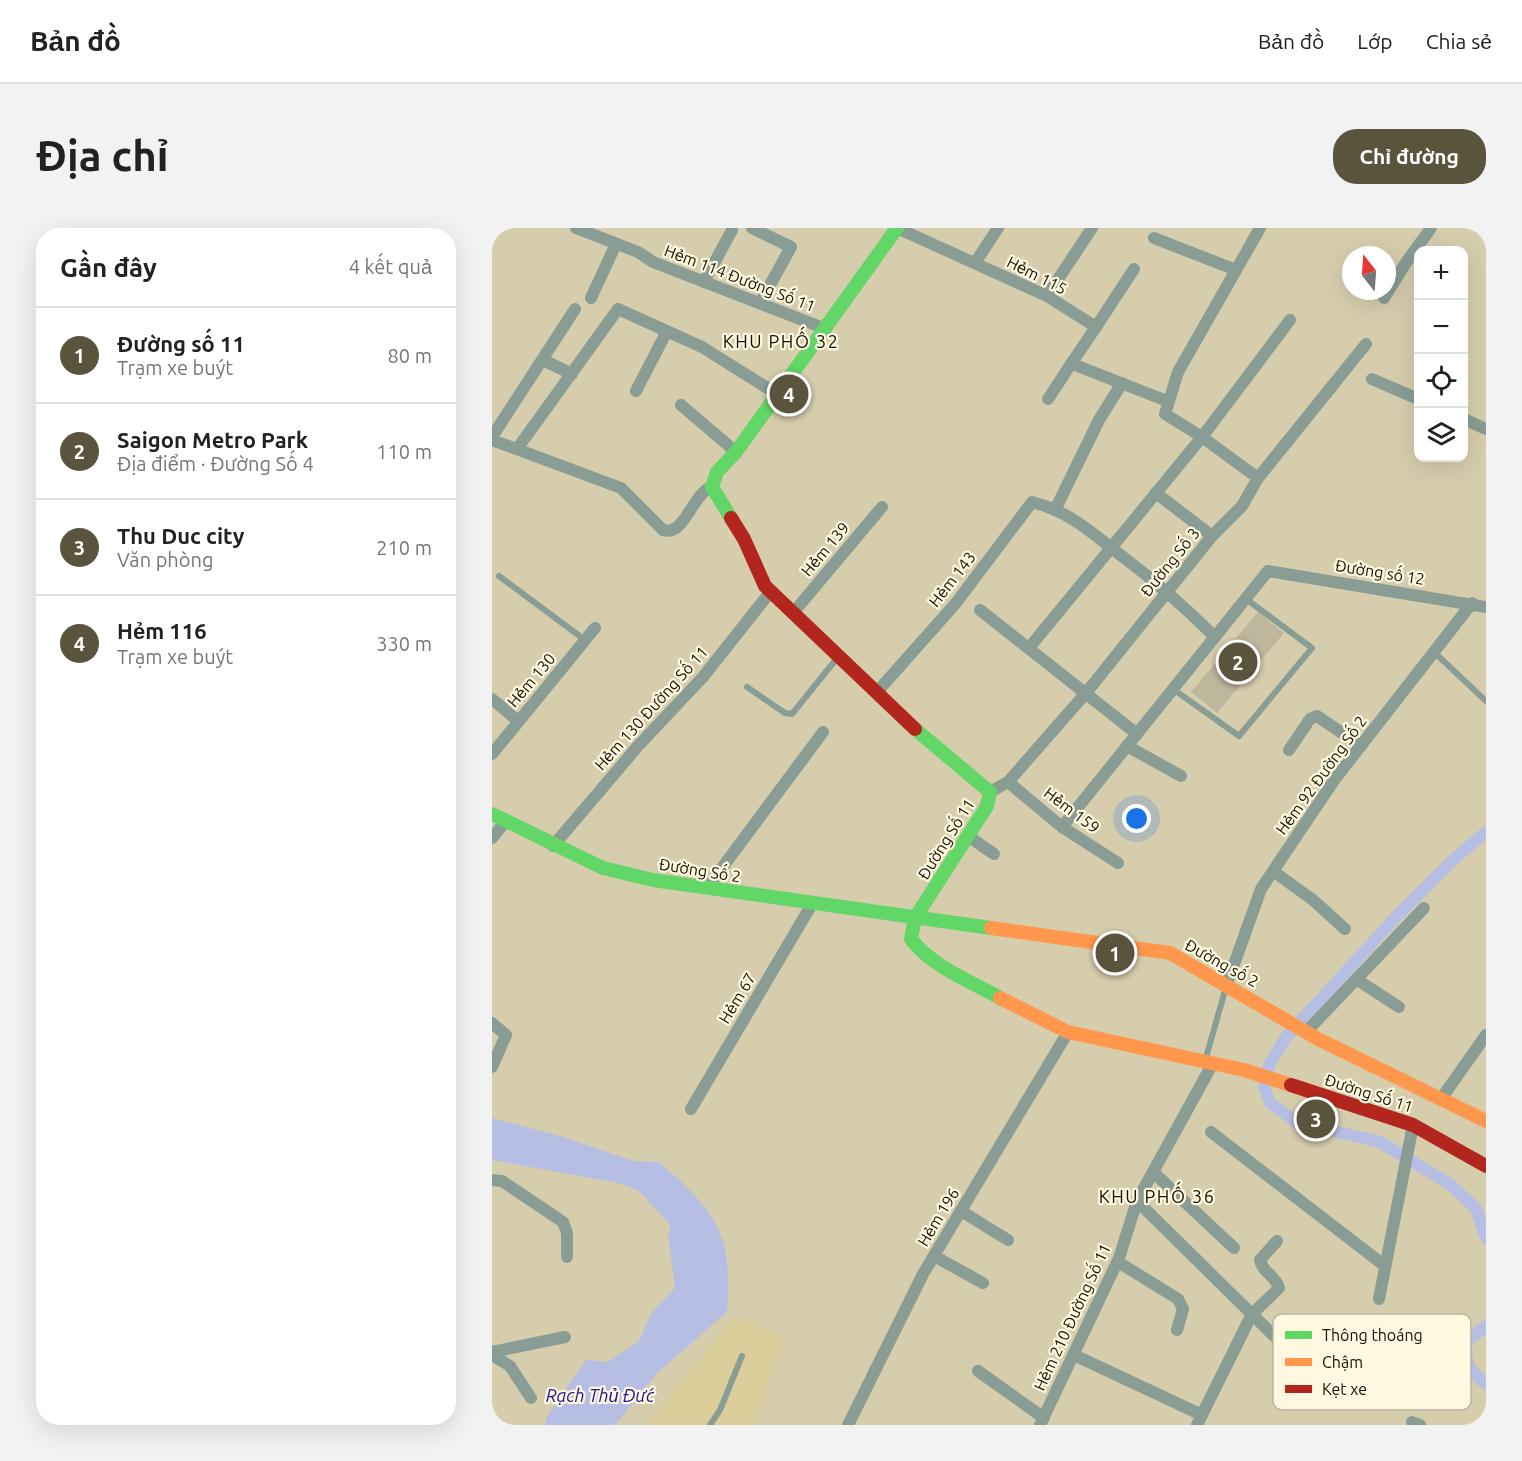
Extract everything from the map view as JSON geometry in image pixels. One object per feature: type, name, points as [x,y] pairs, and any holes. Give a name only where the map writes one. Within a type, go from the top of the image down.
[{"type":"street","name":"Hẻm 114 Đường Số 11","points":[[576,228],[704,282],[825,329]]},
{"type":"street","points":[[752,228],[791,248],[760,303]]},
{"type":"street","points":[[575,309],[492,438],[621,488],[668,531],[674,530],[702,492],[712,487],[717,472],[736,452],[897,228]]},
{"type":"street","name":"Hẻm 115","points":[[897,228],[1047,296],[1096,327]]},
{"type":"street","points":[[975,263],[998,228]]},
{"type":"street","points":[[1047,296],[1092,228]]},
{"type":"street","points":[[1258,478],[1202,436],[1165,414],[1167,401],[1178,372],[1260,228]]},
{"type":"street","points":[[1396,279],[1431,228]]},
{"type":"street","points":[[704,282],[732,230]]},
{"type":"street","points":[[1154,238],[1236,270]]},
{"type":"street","points":[[591,298],[616,244]]},
{"type":"street","points":[[1048,399],[1134,268]]},
{"type":"street","points":[[517,449],[618,309],[702,347],[777,394]]},
{"type":"street","points":[[1029,648],[1202,436],[1290,320]]},
{"type":"street","points":[[636,391],[667,331]]},
{"type":"street","name":"Đường Số 3","points":[[990,792],[1008,782],[1086,693],[1212,536],[1242,506],[1258,478],[1366,344]]},
{"type":"street","points":[[543,360],[572,374]]},
{"type":"street","points":[[1073,361],[1079,366],[1167,401]]},
{"type":"street","points":[[1372,379],[1414,397]]},
{"type":"street","points":[[1122,383],[1099,420],[1055,510],[1081,523],[1168,591],[1215,636]]},
{"type":"street","points":[[681,405],[736,452]]},
{"type":"street","points":[[1468,422],[1486,429]]},
{"type":"street","name":"Đường Số 11","points":[[712,487],[719,503],[743,538],[753,564],[771,591],[923,737],[976,778],[990,792],[987,806],[915,918],[911,939],[917,947],[951,970],[1022,1010],[1068,1032],[1250,1072],[1413,1125],[1486,1166]]},
{"type":"street","points":[[1156,493],[1212,536]]},
{"type":"street","name":"Hẻm 143","points":[[877,693],[956,603],[1028,504],[1034,502],[1055,510]]},
{"type":"street","name":"Hẻm 139","points":[[793,613],[882,507]]},
{"type":"street","name":"Đường số 12","points":[[1245,599],[1268,571],[1486,606]]},
{"type":"street","name":"Hẻm 130 Đường Số 11","points":[[553,846],[638,746],[703,676],[771,591]]},
{"type":"street","points":[[1062,827],[1245,599]]},
{"type":"street","name":"Hẻm 92 Đường Số 2","points":[[1227,984],[1261,889],[1335,779],[1472,603]]},
{"type":"street","points":[[980,610],[1137,734]]},
{"type":"street","name":"Hẻm 130","points":[[492,754],[595,628]]},
{"type":"street","points":[[492,699],[518,721]]},
{"type":"street","points":[[1289,750],[1310,719],[1317,716],[1361,746]]},
{"type":"street","points":[[708,888],[823,732]]},
{"type":"street","points":[[1127,746],[1182,776]]},
{"type":"street","name":"Hẻm 159","points":[[1008,782],[1062,827],[1118,863]]},
{"type":"street","name":"Đường Số 2","points":[[492,814],[553,846],[603,868],[653,880],[915,918]]},
{"type":"street","points":[[492,838],[505,822]]},
{"type":"street","points":[[968,836],[994,854]]},
{"type":"street","points":[[1273,871],[1313,900],[1345,929]]},
{"type":"street","name":"Hẻm 67","points":[[691,1109],[812,904]]},
{"type":"street","points":[[1306,1032],[1424,908]]},
{"type":"street","name":"Đường số 2","points":[[915,918],[1170,953],[1227,984],[1306,1032],[1486,1121]]},
{"type":"street","points":[[1356,979],[1399,1006]]},
{"type":"street","points":[[492,1023],[506,1035],[492,1066]]},
{"type":"street","name":"Hẻm 196","points":[[848,1425],[934,1256],[1068,1032]]},
{"type":"street","points":[[1441,1099],[1486,1035]]},
{"type":"street","name":"Hẻm 210 Đường Số 11","points":[[1042,1421],[1118,1262],[1137,1200],[1209,1062]]},
{"type":"street","points":[[1379,1299],[1413,1125]]},
{"type":"street","points":[[1211,1132],[1385,1266]]},
{"type":"street","points":[[1153,1172],[1234,1248]]},
{"type":"street","points":[[492,1180],[502,1181],[563,1222],[567,1233],[567,1257]]},
{"type":"street","points":[[1137,1200],[1273,1335]]},
{"type":"street","points":[[961,1210],[1008,1240]]},
{"type":"street","points":[[1074,1355],[1199,1420],[1252,1314],[1279,1288],[1277,1281],[1262,1268],[1260,1260],[1277,1241]]},
{"type":"street","points":[[934,1256],[983,1283]]},
{"type":"street","points":[[1118,1262],[1178,1299],[1183,1309],[1177,1330]]},
{"type":"street","points":[[492,1354],[565,1337]]},
{"type":"street","points":[[492,1354],[510,1366],[531,1398]]},
{"type":"street","points":[[978,1371],[1042,1421]]},
{"type":"lane","points":[[499,576],[586,641]]},
{"type":"lane","points":[[1173,689],[1239,736],[1312,648],[1245,599]]},
{"type":"lane","points":[[1434,652],[1486,701]]},
{"type":"lane","points":[[747,687],[785,713],[792,714],[839,656]]},
{"type":"lane","points":[[1209,1062],[1227,984]]},
{"type":"lane","points":[[710,1425],[720,1410],[742,1356]]},
{"type":"shaded area","points":[[734,1316],[783,1338],[754,1425],[647,1425]]},
{"type":"water","name":"Rạch Thủ Đức","points":[[492,1118],[560,1136],[633,1161],[659,1162],[695,1196],[717,1226],[727,1262],[727,1312],[657,1373],[615,1425],[546,1425],[546,1418],[586,1360],[607,1362],[639,1341],[652,1312],[675,1288],[668,1233],[671,1226],[639,1191],[618,1183],[492,1160]]},
{"type":"building","points":[[1258,612],[1284,633],[1217,713],[1191,692]]},
{"type":"waterway","points":[[1486,832],[1453,860],[1396,917],[1287,1036],[1269,1065],[1264,1087],[1270,1103],[1298,1123],[1380,1142],[1451,1185],[1476,1209],[1486,1238]]},
{"type":"waterway","points":[[1471,1338],[1486,1326]]},
{"type":"waterway","points":[[1471,1369],[1486,1384]]},
{"type":"traffic: fast","points":[[731,518],[712,487],[717,472],[736,452],[897,228]]},
{"type":"traffic: fast","points":[[915,729],[990,792],[987,806],[915,918],[911,939],[919,949],[941,965],[1000,998]]},
{"type":"traffic: fast","points":[[492,814],[603,868],[653,880],[991,928]]},
{"type":"traffic: slow","points":[[991,928],[1170,953],[1318,1039],[1486,1121]]},
{"type":"traffic: slow","points":[[1000,998],[1068,1032],[1244,1070],[1291,1085]]},
{"type":"traffic: jam","points":[[731,518],[744,539],[765,586],[915,729]]},
{"type":"traffic: jam","points":[[1291,1085],[1413,1125],[1486,1166]]},
{"type":"place","name":"Hẻm 116","points":[[789,394]]},
{"type":"place","name":"Saigon Metro Park","points":[[1238,662]]},
{"type":"place","name":"Đường số 11","points":[[1115,953]]},
{"type":"place","name":"Thu Duc city","points":[[1316,1119]]},
{"type":"district","name":"KHU PHỐ 32","points":[[781,341]]},
{"type":"district","name":"KHU PHỐ 36","points":[[1157,1196]]}]
